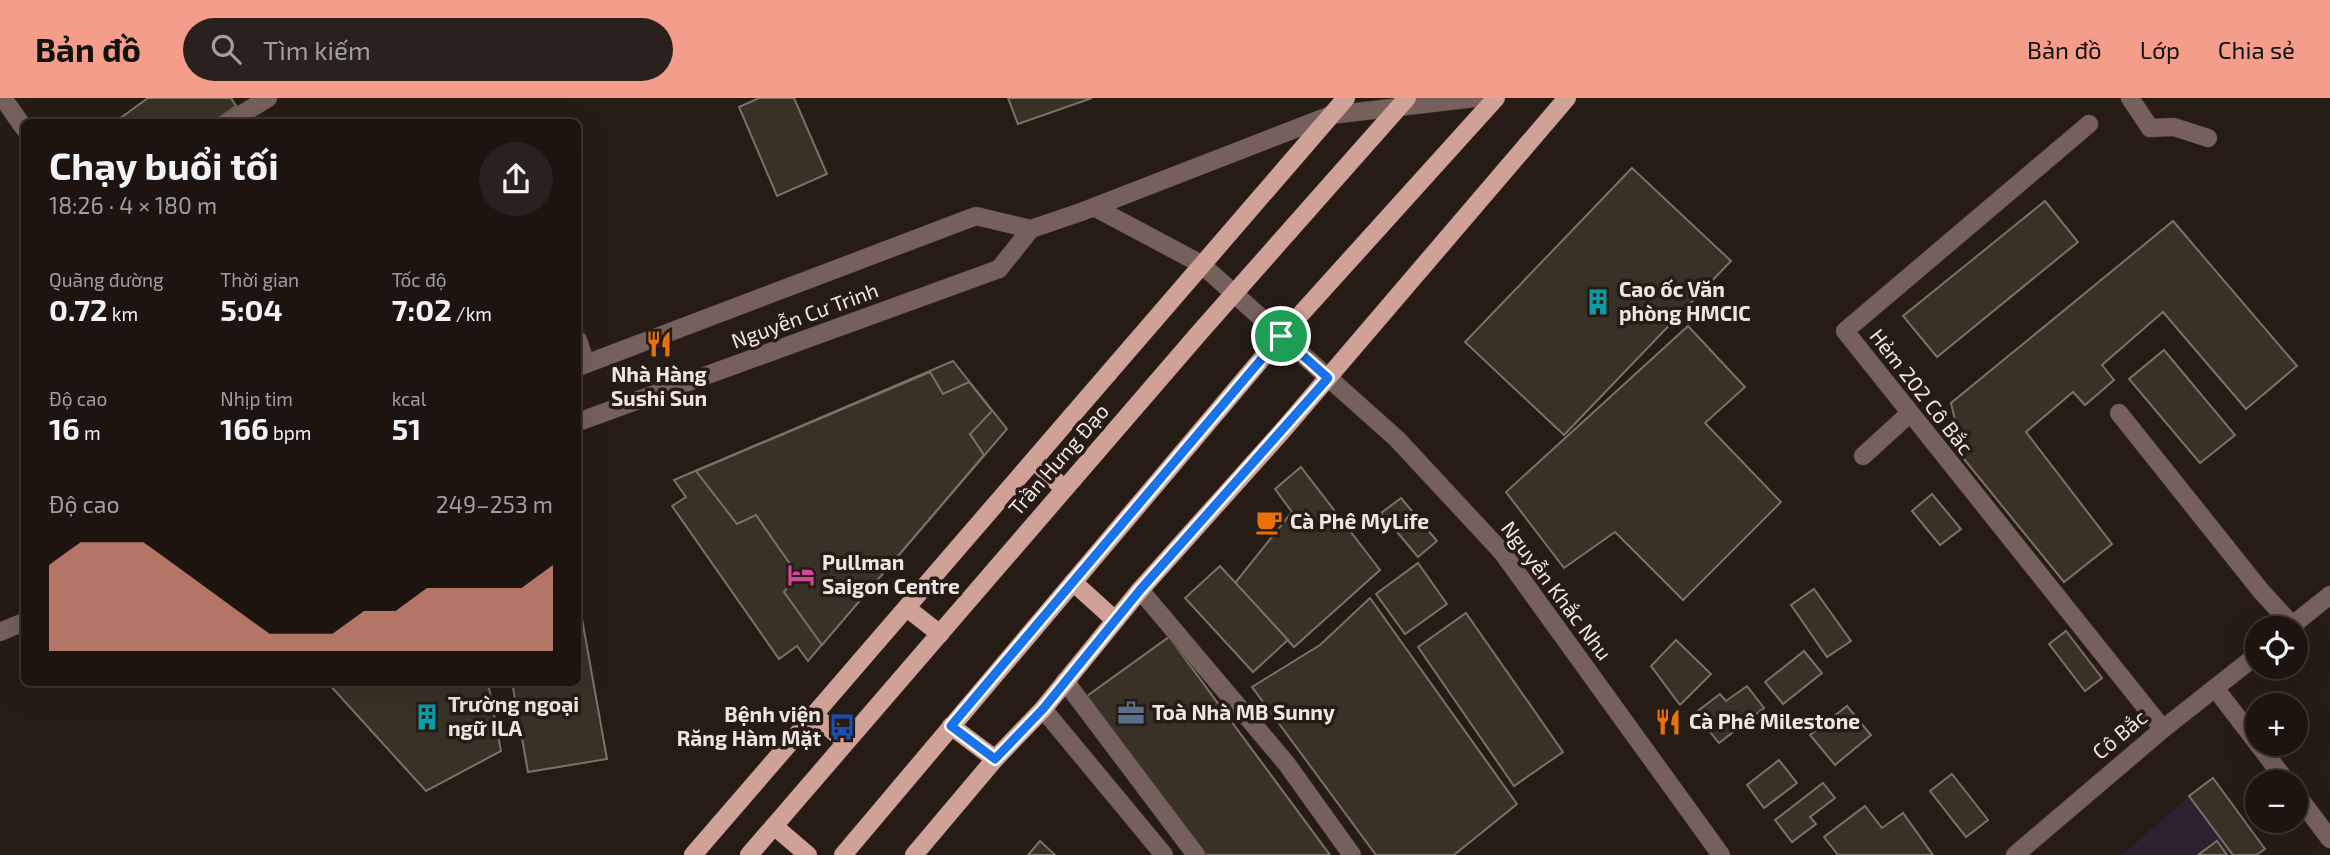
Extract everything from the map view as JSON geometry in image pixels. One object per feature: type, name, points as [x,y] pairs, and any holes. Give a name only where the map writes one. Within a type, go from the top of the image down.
[{"type":"main road","name":"Trần Hưng Đạo","points":[[692,855],[1346,98]]},
{"type":"main road","points":[[843,855],[1281,336],[1496,98]]},
{"type":"main road","points":[[914,855],[995,759],[1043,709],[1140,590],[1328,378],[1567,98]]},
{"type":"main road","name":"Trần Hưng Đạo","points":[[749,855],[1064,489],[1403,102]]},
{"type":"main road","points":[[1034,460],[1064,489]]},
{"type":"main road","points":[[1073,582],[1115,620]]},
{"type":"main road","points":[[907,608],[940,634]]},
{"type":"main road","points":[[814,715],[846,742]]},
{"type":"main road","points":[[951,726],[995,759]]},
{"type":"main road","points":[[774,826],[808,855]]},
{"type":"street","points":[[2,98],[21,124]]},
{"type":"street","points":[[234,119],[268,98]]},
{"type":"street","points":[[1031,229],[1331,115],[1403,102],[1475,98]]},
{"type":"street","points":[[2130,98],[2150,128],[2174,127],[2208,138]]},
{"type":"street","name":"Hẻm 202 Cô Bắc","points":[[2089,124],[1845,331],[2162,729]]},
{"type":"street","name":"Nguyễn Khắc Nhu","points":[[1094,207],[1201,264],[1397,439],[1502,552],[1721,855]]},
{"type":"street","name":"Nguyễn Cư Trinh","points":[[581,421],[999,269],[1031,229],[976,216],[582,366]]},
{"type":"street","points":[[2119,413],[2282,616]]},
{"type":"street","points":[[1863,456],[1909,414]]},
{"type":"street","points":[[1140,590],[1286,763],[1352,855]]},
{"type":"street","points":[[2304,616],[2330,595]]},
{"type":"street","points":[[0,632],[21,623]]},
{"type":"street","name":"Cô Bắc","points":[[2015,855],[2162,729],[2245,664]]},
{"type":"street","points":[[1065,681],[1196,855]]},
{"type":"street","points":[[2215,688],[2245,727]]},
{"type":"street","points":[[1043,709],[1164,855]]},
{"type":"street","points":[[2267,756],[2278,770]]},
{"type":"street","points":[[2308,810],[2330,839]]},
{"type":"shaded area","points":[[2189,796],[2233,855],[2122,855]]},
{"type":"building","points":[[148,98],[231,98],[236,106],[217,119],[119,119]]},
{"type":"building","points":[[759,98],[794,98],[827,174],[777,196],[739,107]]},
{"type":"building","points":[[1008,98],[1092,98],[1018,124]]},
{"type":"building","name":"Cao ốc Văn phòng HMCIC","points":[[1632,168],[1731,261],[1564,435],[1465,342]]},
{"type":"building","points":[[2045,201],[2078,242],[1937,357],[1903,316]]},
{"type":"building","points":[[2173,221],[2297,366],[2246,409],[2163,312],[2102,365],[2114,380],[2085,405],[2073,392],[2026,432],[2112,544],[2064,582],[1964,459],[1951,403]]},
{"type":"building","points":[[1688,326],[1745,387],[1705,423],[1781,502],[1683,600],[1615,532],[1564,568],[1506,492]]},
{"type":"building","points":[[2164,350],[2235,435],[2200,463],[2129,379]]},
{"type":"building","name":"Pullman Saigon Centre","points":[[953,361],[1007,429],[808,661],[797,646],[779,659],[672,506],[686,497],[674,480]]},
{"type":"building","name":"Pullman Saigon Centre","points":[[930,372],[943,394],[969,382],[992,411],[970,434],[984,455],[822,645],[784,592],[797,574],[756,515],[737,524],[696,471]]},
{"type":"building","points":[[1301,467],[1380,570],[1294,647],[1235,583],[1292,512],[1275,489]]},
{"type":"building","points":[[1932,494],[1961,529],[1940,545],[1912,511]]},
{"type":"building","points":[[1401,498],[1437,541],[1418,557],[1381,513]]},
{"type":"building","points":[[1418,563],[1447,604],[1405,634],[1376,594]]},
{"type":"building","points":[[1220,566],[1288,640],[1253,672],[1185,598]]},
{"type":"building","points":[[1814,589],[1851,641],[1827,657],[1791,605]]},
{"type":"building","points":[[1370,598],[1517,804],[1454,855],[1376,855],[1252,687],[1320,645]]},
{"type":"building","points":[[581,613],[607,759],[528,772],[513,686],[581,686]]},
{"type":"building","points":[[1466,613],[1563,752],[1514,786],[1418,647]]},
{"type":"building","points":[[2066,631],[2102,678],[2085,691],[2049,644]]},
{"type":"building","points":[[1169,637],[1330,855],[1205,855],[1087,696]]},
{"type":"building","points":[[1676,640],[1711,674],[1680,705],[1651,666]]},
{"type":"building","points":[[1804,651],[1822,673],[1783,704],[1765,682]]},
{"type":"building","name":"Trường ngoại ngữ ILA","points":[[331,686],[489,686],[501,751],[426,791]]},
{"type":"building","points":[[1747,686],[1764,708],[1719,743],[1695,713],[1720,694],[1726,701]]},
{"type":"building","points":[[1847,706],[1871,735],[1835,765],[1810,735]]},
{"type":"building","points":[[1779,760],[1797,783],[1764,808],[1747,785]]},
{"type":"building","points":[[1952,774],[1988,820],[1966,837],[1930,791]]},
{"type":"building","points":[[2213,778],[2245,822],[2245,833],[2253,833],[2265,849],[2256,855],[2233,855],[2189,796]]},
{"type":"building","points":[[1823,783],[1835,798],[1810,817],[1816,824],[1792,842],[1775,820]]},
{"type":"building","points":[[1865,806],[1882,828],[1903,813],[1933,855],[1838,855],[1824,837]]},
{"type":"building","points":[[1040,841],[1055,855],[1028,855]]},
{"type":"building","points":[[2217,841],[2227,855],[2198,855]]},
{"type":"place","name":"Cao ốc Văn phòng HMCIC","points":[[1598,302]]},
{"type":"place","name":"Nhà Hàng Sushi Sun","points":[[659,344]]},
{"type":"place","name":"Cà Phê MyLife","points":[[1269,522]]},
{"type":"place","name":"Pullman Saigon Centre","points":[[801,575]]},
{"type":"place","name":"Toà Nhà MB Sunny","points":[[1131,713]]},
{"type":"place","name":"Trường ngoại ngữ ILA","points":[[427,717]]},
{"type":"place","name":"Cà Phê Milestone","points":[[1668,722]]},
{"type":"place","name":"Bệnh viện Răng Hàm Mặt","points":[[842,727]]},
{"type":"route","points":[[1281,336],[1328,378],[1140,590],[1043,709],[995,759],[951,726],[1236,388],[1281,336]]}]
